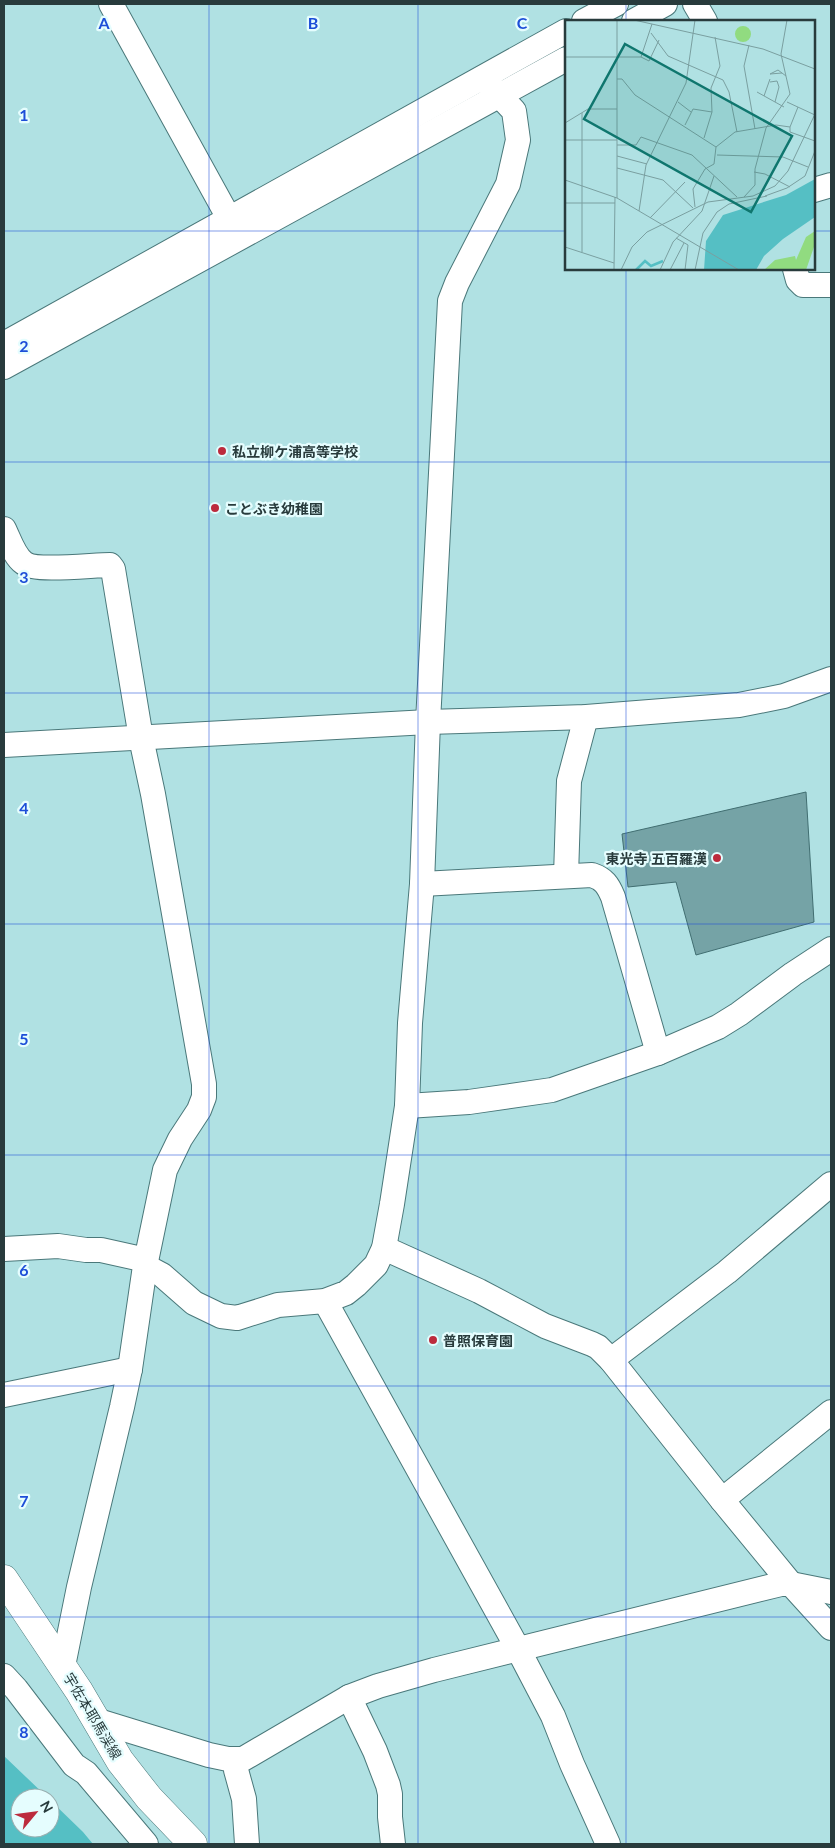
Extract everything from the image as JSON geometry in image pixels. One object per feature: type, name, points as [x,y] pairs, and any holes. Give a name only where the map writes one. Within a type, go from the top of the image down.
[{"type":"main road","name":"宇佐本耶馬渓線","points":[[4,1579],[63,1666],[120,1760],[149,1798],[189,1842]]},
{"type":"street","points":[[111,4],[234,228]]},
{"type":"street","points":[[586,20],[616,4]]},
{"type":"street","points":[[636,20],[665,4]]},
{"type":"street","points":[[695,4],[703,20]]},
{"type":"street","points":[[4,367],[483,78],[565,32]]},
{"type":"street","points":[[4,344],[500,95],[565,60]]},
{"type":"street","points":[[4,1249],[58,1246],[101,1250],[146,1263],[194,1303],[229,1318],[245,1316],[278,1305],[325,1301],[346,1293],[376,1265],[384,1248],[407,1106],[410,1022],[422,884],[428,722],[450,302],[457,284],[508,184],[518,140],[514,111],[483,78]]},
{"type":"street","points":[[815,190],[831,185]]},
{"type":"street","points":[[795,270],[798,280],[804,285],[831,285]]},
{"type":"street","points":[[4,529],[20,558],[31,566],[110,565],[113,569],[141,738],[153,794],[204,1084],[204,1097],[199,1110],[180,1139],[166,1170],[146,1263],[130,1369],[75,1605],[63,1666]]},
{"type":"street","points":[[4,745],[428,722],[586,716],[739,705],[784,696],[831,679]]},
{"type":"street","points":[[566,876],[569,781],[586,716]]},
{"type":"street","points":[[422,884],[592,875],[602,878],[609,886],[616,904],[658,1053]]},
{"type":"street","points":[[407,1106],[469,1102],[552,1090],[658,1053],[718,1026],[739,1014],[793,974],[831,949]]},
{"type":"street","points":[[611,1360],[720,1277],[831,1184]]},
{"type":"street","points":[[384,1248],[457,1280],[545,1326],[598,1347],[611,1360],[791,1584],[831,1628]]},
{"type":"street","points":[[325,1301],[518,1649],[553,1716],[604,1843]]},
{"type":"street","points":[[4,1395],[106,1372],[130,1369]]},
{"type":"street","points":[[722,1500],[831,1412]]},
{"type":"street","points":[[95,1720],[209,1755],[236,1760],[249,1756],[349,1697],[378,1686],[771,1586],[791,1584],[831,1592]]},
{"type":"street","points":[[4,1676],[74,1765],[86,1773],[146,1844]]},
{"type":"street","points":[[349,1697],[388,1785],[393,1844]]},
{"type":"street","points":[[236,1760],[236,1770],[244,1799],[247,1844]]},
{"type":"water","points":[[4,1756],[38,1788],[10,1788],[10,1838],[60,1838],[60,1810],[93,1844],[4,1844]]},
{"type":"building","name":"東光寺 五百羅漢","points":[[806,792],[814,922],[696,955],[676,882],[628,887],[622,834]]},
{"type":"place","name":"私立柳ケ浦高等学校","points":[[222,451]]},
{"type":"place","name":"ことぶき幼稚園","points":[[215,508]]},
{"type":"place","name":"東光寺 五百羅漢","points":[[717,858]]},
{"type":"place","name":"普照保育園","points":[[433,1340]]}]
